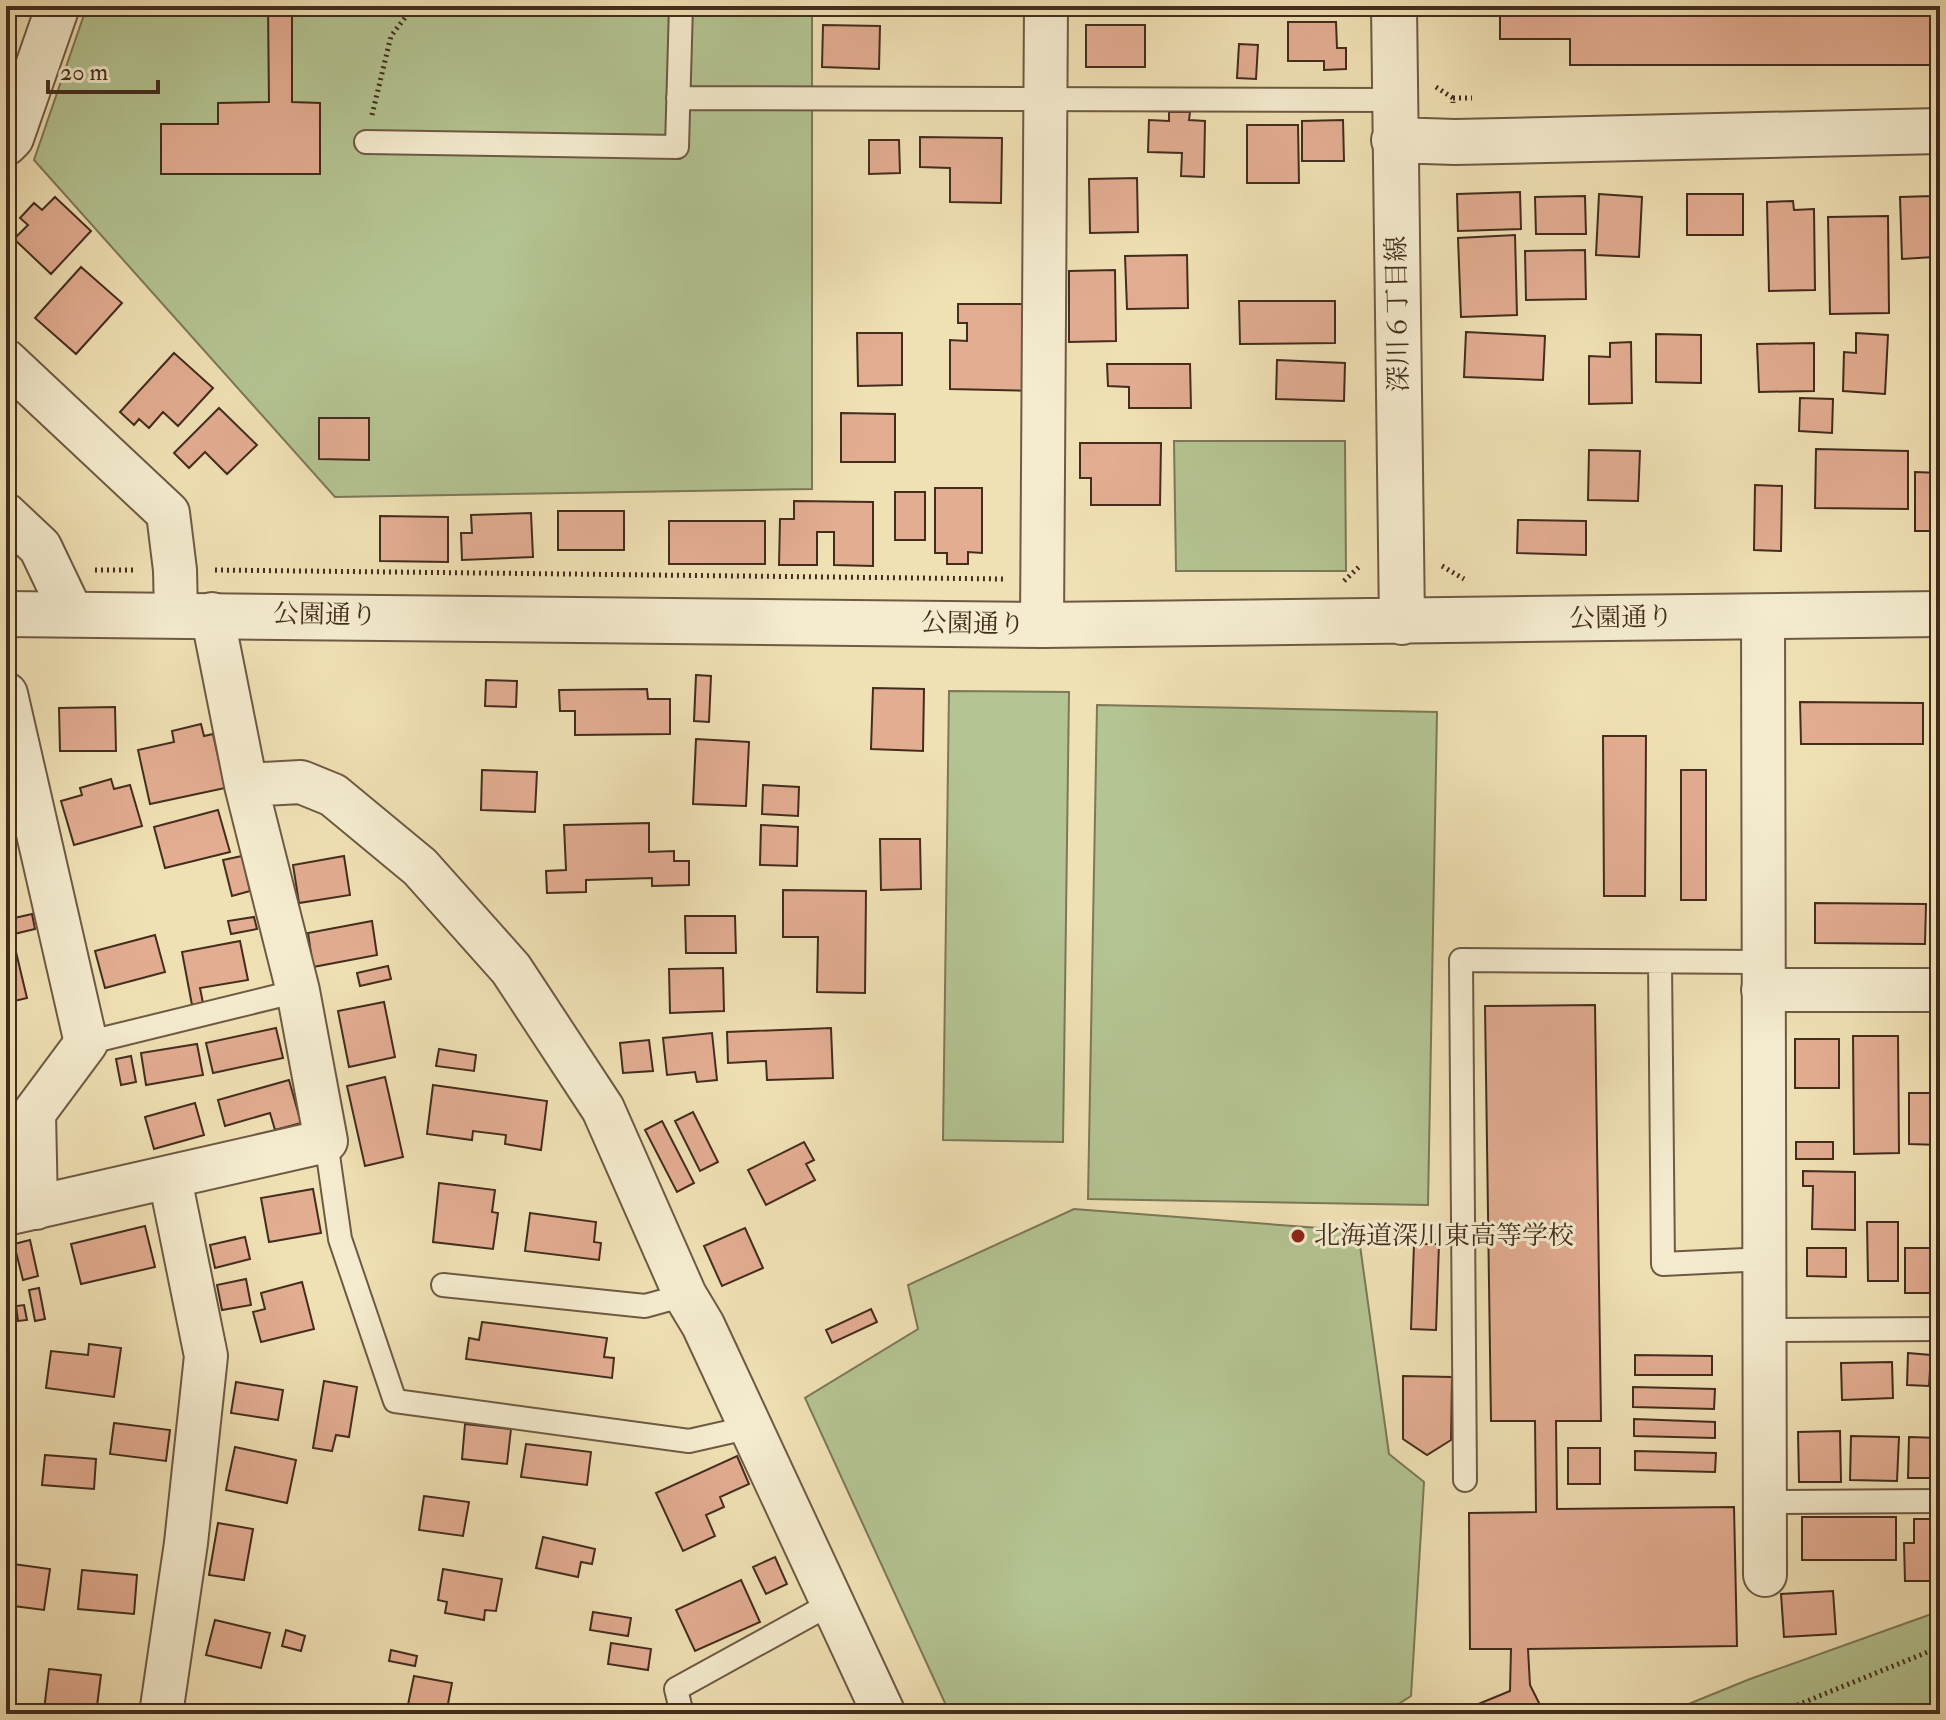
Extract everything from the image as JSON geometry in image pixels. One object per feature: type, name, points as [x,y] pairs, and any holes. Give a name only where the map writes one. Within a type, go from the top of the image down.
[{"type":"street","points":[[6,144],[12,138],[58,6]]},
{"type":"street","points":[[1042,625],[1046,6]]},
{"type":"street","name":"深川６丁目線","points":[[1394,6],[1402,622]]},
{"type":"street","points":[[1394,120],[1455,142],[1940,131]]},
{"type":"street","points":[[6,361],[168,513],[175,570],[194,614],[246,785],[298,991],[326,1141],[21,1211],[34,1113],[86,1043],[6,694]]},
{"type":"street","points":[[6,515],[40,547],[72,614]]},
{"type":"street","name":"公園通り","points":[[6,614],[1042,625],[1940,614]]},
{"type":"street","points":[[1763,616],[1765,1575]]},
{"type":"street","points":[[246,785],[301,782],[333,795],[420,867],[511,969],[603,1109],[685,1295],[751,1427],[884,1714]]},
{"type":"street","points":[[1763,976],[1940,990]]},
{"type":"street","points":[[161,1714],[186,1543],[206,1356],[170,1179]]},
{"type":"lane","points":[[366,142],[677,147],[681,6]]},
{"type":"lane","points":[[678,98],[1047,101],[1394,120]]},
{"type":"lane","points":[[1465,1480],[1461,960],[1660,962],[1763,976]]},
{"type":"lane","points":[[1660,962],[1663,1264],[1765,1259]]},
{"type":"lane","points":[[86,1043],[298,991]]},
{"type":"lane","points":[[326,1141],[340,1239],[395,1401],[689,1441],[751,1427]]},
{"type":"lane","points":[[443,1285],[645,1306],[685,1295]]},
{"type":"lane","points":[[1765,1330],[1940,1329]]},
{"type":"lane","points":[[1765,1502],[1940,1501]]},
{"type":"lane","points":[[682,1714],[676,1689],[832,1603]]},
{"type":"path","points":[[366,142],[391,36],[414,6]]},
{"type":"path","points":[[83,570],[1042,580]]},
{"type":"path","points":[[1775,1714],[1940,1647]]},
{"type":"green space","points":[[87,6],[812,6],[812,489],[335,497],[34,160]]},
{"type":"green space","points":[[1174,441],[1345,441],[1346,571],[1176,571]]},
{"type":"green space","points":[[949,691],[1069,692],[1063,1142],[943,1140]]},
{"type":"green space","points":[[1097,705],[1437,712],[1428,1205],[1088,1199]]},
{"type":"green space","points":[[1074,1209],[1358,1231],[1389,1454],[1424,1482],[1411,1696],[1383,1714],[950,1714],[805,1398],[918,1329],[908,1285]]},
{"type":"green space","points":[[1940,1611],[1940,1714],[1664,1714],[1750,1679]]},
{"type":"building","points":[[268,6],[292,6],[292,102],[320,103],[320,174],[161,174],[161,124],[218,124],[218,103],[269,102]]},
{"type":"building","points":[[964,6],[1021,6],[1021,15],[964,15]]},
{"type":"building","points":[[1500,6],[1940,6],[1940,65],[1570,65],[1570,39],[1500,39]]},
{"type":"building","points":[[1288,22],[1336,22],[1337,48],[1346,48],[1346,69],[1324,70],[1324,61],[1288,61]]},
{"type":"building","points":[[823,25],[880,26],[879,69],[822,67]]},
{"type":"building","points":[[1086,25],[1145,25],[1145,67],[1086,67]]},
{"type":"building","points":[[1239,44],[1258,45],[1256,79],[1237,78]]},
{"type":"building","points":[[1169,112],[1190,112],[1189,120],[1205,121],[1204,177],[1181,176],[1182,153],[1148,152],[1149,120],[1169,121]]},
{"type":"building","points":[[1343,120],[1344,161],[1302,161],[1302,121]]},
{"type":"building","points":[[1247,125],[1298,125],[1299,183],[1247,183]]},
{"type":"building","points":[[920,137],[1002,138],[1001,203],[950,202],[950,168],[920,167]]},
{"type":"building","points":[[869,140],[899,140],[900,173],[869,174]]},
{"type":"building","points":[[1137,178],[1138,232],[1090,233],[1089,179]]},
{"type":"building","points":[[1520,192],[1521,229],[1458,231],[1457,194]]},
{"type":"building","points":[[1599,194],[1642,197],[1639,257],[1596,255]]},
{"type":"building","points":[[1687,194],[1743,194],[1743,235],[1687,235]]},
{"type":"building","points":[[1940,195],[1940,257],[1934,257],[1932,196]]},
{"type":"building","points":[[1585,196],[1586,234],[1536,234],[1535,197]]},
{"type":"building","points":[[1932,196],[1934,257],[1902,259],[1900,197]]},
{"type":"building","points":[[55,197],[91,231],[51,274],[14,239],[28,225],[20,218],[34,203],[42,210]]},
{"type":"building","points":[[1793,201],[1794,210],[1814,209],[1815,290],[1769,291],[1767,202]]},
{"type":"building","points":[[1888,216],[1889,313],[1830,314],[1828,217]]},
{"type":"building","points":[[1515,235],[1517,315],[1461,317],[1458,238]]},
{"type":"building","points":[[1585,250],[1586,299],[1526,300],[1525,251]]},
{"type":"building","points":[[1187,255],[1188,308],[1127,309],[1125,256]]},
{"type":"building","points":[[81,267],[122,303],[76,354],[35,318]]},
{"type":"building","points":[[1115,270],[1116,341],[1069,342],[1069,271]]},
{"type":"building","points":[[1239,301],[1335,301],[1335,343],[1240,344]]},
{"type":"building","points":[[958,304],[1035,304],[1034,391],[950,389],[950,340],[967,341],[967,323],[958,323]]},
{"type":"building","points":[[1466,332],[1545,336],[1543,380],[1464,377]]},
{"type":"building","points":[[857,333],[902,333],[902,385],[858,386]]},
{"type":"building","points":[[1856,333],[1888,335],[1885,394],[1843,391],[1844,352],[1856,353]]},
{"type":"building","points":[[1656,334],[1701,335],[1701,383],[1656,382]]},
{"type":"building","points":[[1631,342],[1632,403],[1589,404],[1589,356],[1610,357],[1610,343]]},
{"type":"building","points":[[1814,343],[1814,391],[1759,392],[1757,344]]},
{"type":"building","points":[[174,353],[213,388],[178,426],[163,412],[149,428],[139,419],[134,425],[120,412]]},
{"type":"building","points":[[1277,360],[1345,363],[1344,401],[1276,399]]},
{"type":"building","points":[[1107,364],[1190,364],[1191,408],[1129,408],[1129,387],[1108,386]]},
{"type":"building","points":[[1800,398],[1833,399],[1832,433],[1799,431]]},
{"type":"building","points":[[219,408],[257,445],[227,474],[205,452],[189,468],[174,453]]},
{"type":"building","points":[[841,413],[895,414],[895,462],[841,462]]},
{"type":"building","points":[[319,418],[369,418],[369,460],[319,459]]},
{"type":"building","points":[[1080,443],[1161,443],[1160,505],[1091,505],[1091,478],[1080,478]]},
{"type":"building","points":[[1816,449],[1908,451],[1908,509],[1815,508]]},
{"type":"building","points":[[1589,450],[1640,451],[1638,501],[1588,500]]},
{"type":"building","points":[[1915,472],[1940,473],[1940,531],[1915,531]]},
{"type":"building","points":[[1755,485],[1782,486],[1781,551],[1754,550]]},
{"type":"building","points":[[935,488],[982,488],[982,553],[968,552],[968,564],[947,564],[947,553],[935,553]]},
{"type":"building","points":[[895,492],[925,492],[925,540],[895,540]]},
{"type":"building","points":[[794,501],[873,502],[873,566],[834,565],[834,532],[817,532],[817,565],[779,565],[780,519],[794,519]]},
{"type":"building","points":[[558,511],[624,511],[624,550],[558,550]]},
{"type":"building","points":[[531,513],[533,557],[462,560],[461,533],[472,533],[471,515]]},
{"type":"building","points":[[380,516],[448,517],[448,562],[380,561]]},
{"type":"building","points":[[1518,520],[1586,521],[1586,555],[1517,553]]},
{"type":"building","points":[[669,521],[765,521],[765,564],[669,564]]},
{"type":"building","points":[[696,675],[711,676],[709,722],[694,721]]},
{"type":"building","points":[[486,680],[517,681],[516,707],[485,706]]},
{"type":"building","points":[[873,688],[924,689],[923,751],[871,749]]},
{"type":"building","points":[[647,689],[648,699],[670,699],[670,734],[575,735],[575,711],[560,711],[559,690]]},
{"type":"building","points":[[1800,702],[1923,703],[1923,744],[1801,744]]},
{"type":"building","points":[[1931,706],[1940,706],[1940,743],[1933,743]]},
{"type":"building","points":[[115,707],[116,751],[60,751],[59,708]]},
{"type":"building","points":[[201,724],[204,736],[213,734],[225,788],[150,804],[138,750],[174,742],[172,731]]},
{"type":"building","points":[[1603,736],[1646,736],[1645,896],[1604,896]]},
{"type":"building","points":[[696,739],[749,742],[746,806],[693,804]]},
{"type":"building","points":[[482,770],[537,772],[535,812],[481,810]]},
{"type":"building","points":[[1681,770],[1706,770],[1706,900],[1681,900]]},
{"type":"building","points":[[111,779],[114,789],[130,785],[142,826],[74,845],[61,801],[82,795],[80,788]]},
{"type":"building","points":[[763,785],[799,787],[798,816],[762,814]]},
{"type":"building","points":[[218,810],[230,852],[165,868],[154,827]]},
{"type":"building","points":[[649,823],[649,852],[674,851],[674,861],[689,861],[689,885],[652,886],[652,878],[586,880],[586,892],[547,893],[546,871],[566,870],[564,825]]},
{"type":"building","points":[[761,825],[798,827],[797,866],[760,865]]},
{"type":"building","points":[[880,839],[920,839],[921,889],[881,890]]},
{"type":"building","points":[[242,856],[250,891],[232,896],[223,860]]},
{"type":"building","points":[[344,856],[350,895],[299,903],[293,865]]},
{"type":"building","points":[[783,890],[866,891],[865,993],[817,992],[818,937],[783,937]]},
{"type":"building","points":[[1936,898],[1940,898],[1940,935],[1936,935]]},
{"type":"building","points":[[1815,903],[1926,904],[1925,944],[1815,943]]},
{"type":"building","points":[[32,914],[35,929],[14,934],[10,919]]},
{"type":"building","points":[[685,916],[735,916],[736,953],[686,953]]},
{"type":"building","points":[[254,917],[257,929],[231,934],[228,921]]},
{"type":"building","points":[[372,921],[377,955],[313,967],[308,933]]},
{"type":"building","points":[[155,935],[165,972],[105,988],[95,951]]},
{"type":"building","points":[[240,941],[248,980],[200,988],[203,1003],[192,1005],[182,952]]},
{"type":"building","points":[[16,952],[27,998],[6,1003],[6,954]]},
{"type":"building","points":[[388,966],[391,979],[360,986],[357,973]]},
{"type":"building","points":[[723,968],[724,1011],[670,1013],[669,969]]},
{"type":"building","points":[[384,1002],[395,1057],[349,1067],[338,1011]]},
{"type":"building","points":[[1595,1005],[1601,1421],[1556,1421],[1557,1509],[1734,1507],[1737,1646],[1528,1649],[1530,1685],[1542,1709],[1527,1714],[1454,1714],[1510,1691],[1511,1649],[1470,1649],[1469,1513],[1536,1512],[1535,1421],[1491,1421],[1485,1006]]},
{"type":"building","points":[[276,1028],[283,1058],[213,1073],[206,1043]]},
{"type":"building","points":[[831,1028],[833,1078],[767,1080],[766,1061],[728,1063],[727,1032]]},
{"type":"building","points":[[712,1033],[717,1080],[697,1082],[695,1072],[667,1075],[663,1038]]},
{"type":"building","points":[[1853,1036],[1898,1036],[1899,1153],[1854,1154]]},
{"type":"building","points":[[1795,1039],[1839,1039],[1839,1088],[1795,1088]]},
{"type":"building","points":[[649,1040],[653,1071],[623,1073],[620,1043]]},
{"type":"building","points":[[197,1044],[203,1075],[146,1085],[141,1053]]},
{"type":"building","points":[[439,1049],[476,1055],[474,1071],[436,1066]]},
{"type":"building","points":[[131,1056],[136,1082],[121,1085],[116,1059]]},
{"type":"building","points":[[385,1077],[403,1157],[365,1166],[347,1086]]},
{"type":"building","points":[[289,1080],[301,1123],[275,1130],[270,1113],[225,1126],[218,1100]]},
{"type":"building","points":[[433,1085],[547,1101],[541,1150],[505,1144],[506,1135],[473,1131],[472,1140],[427,1134]]},
{"type":"building","points":[[1909,1093],[1940,1093],[1940,1145],[1909,1144]]},
{"type":"building","points":[[195,1103],[204,1135],[154,1149],[145,1117]]},
{"type":"building","points":[[693,1112],[718,1162],[700,1171],[675,1121]]},
{"type":"building","points":[[662,1121],[694,1183],[677,1192],[645,1130]]},
{"type":"building","points":[[6,1127],[13,1171],[6,1172]]},
{"type":"building","points":[[804,1142],[814,1160],[806,1164],[815,1180],[766,1205],[748,1170]]},
{"type":"building","points":[[1796,1142],[1833,1142],[1833,1159],[1796,1159]]},
{"type":"building","points":[[1803,1171],[1855,1172],[1855,1230],[1812,1229],[1813,1186],[1803,1186]]},
{"type":"building","points":[[439,1183],[495,1190],[492,1212],[498,1213],[493,1249],[433,1242]]},
{"type":"building","points":[[313,1189],[321,1233],[269,1242],[261,1198]]},
{"type":"building","points":[[530,1213],[596,1222],[594,1242],[601,1243],[599,1260],[525,1251]]},
{"type":"building","points":[[1867,1222],[1898,1222],[1898,1281],[1868,1281]]},
{"type":"building","points":[[145,1226],[155,1267],[81,1284],[71,1244]]},
{"type":"building","points":[[745,1228],[763,1268],[722,1286],[704,1246]]},
{"type":"building","points":[[245,1237],[250,1259],[215,1268],[210,1245]]},
{"type":"building","points":[[30,1240],[38,1276],[23,1280],[14,1244]]},
{"type":"building","points":[[1414,1244],[1439,1244],[1436,1330],[1411,1329]]},
{"type":"building","points":[[1807,1248],[1846,1248],[1846,1277],[1807,1276]]},
{"type":"building","points":[[1905,1248],[1940,1248],[1940,1293],[1905,1293]]},
{"type":"building","points":[[246,1279],[251,1305],[222,1310],[217,1285]]},
{"type":"building","points":[[302,1282],[314,1329],[261,1342],[253,1312],[265,1309],[261,1293]]},
{"type":"building","points":[[39,1288],[45,1319],[35,1321],[29,1290]]},
{"type":"building","points":[[24,1305],[27,1320],[18,1321],[16,1306]]},
{"type":"building","points":[[871,1309],[877,1322],[832,1343],[826,1330]]},
{"type":"building","points":[[482,1322],[607,1338],[604,1357],[614,1358],[612,1378],[466,1359],[469,1338],[479,1340]]},
{"type":"building","points":[[89,1344],[121,1348],[114,1397],[46,1388],[51,1351],[88,1355]]},
{"type":"building","points":[[1908,1353],[1931,1355],[1929,1386],[1907,1385]]},
{"type":"building","points":[[1635,1355],[1712,1356],[1712,1375],[1635,1375]]},
{"type":"building","points":[[1892,1362],[1893,1398],[1842,1400],[1841,1363]]},
{"type":"building","points":[[1403,1376],[1452,1377],[1451,1440],[1427,1455],[1403,1439]]},
{"type":"building","points":[[324,1381],[357,1387],[349,1437],[336,1435],[332,1451],[313,1448]]},
{"type":"building","points":[[236,1382],[283,1390],[278,1420],[231,1413]]},
{"type":"building","points":[[1633,1387],[1715,1389],[1714,1409],[1633,1407]]},
{"type":"building","points":[[1940,1396],[1940,1428],[1931,1428],[1930,1397]]},
{"type":"building","points":[[1634,1419],[1715,1422],[1715,1438],[1634,1436]]},
{"type":"building","points":[[114,1423],[170,1430],[166,1461],[110,1454]]},
{"type":"building","points":[[465,1424],[511,1429],[507,1464],[462,1459]]},
{"type":"building","points":[[1840,1431],[1841,1482],[1799,1482],[1798,1432]]},
{"type":"building","points":[[1851,1436],[1899,1437],[1897,1481],[1850,1480]]},
{"type":"building","points":[[1909,1437],[1940,1438],[1940,1478],[1908,1478]]},
{"type":"building","points":[[526,1444],[591,1452],[587,1485],[521,1477]]},
{"type":"building","points":[[235,1447],[296,1460],[287,1503],[226,1490]]},
{"type":"building","points":[[1568,1448],[1600,1448],[1600,1484],[1568,1484]]},
{"type":"building","points":[[1635,1451],[1716,1453],[1715,1472],[1635,1470]]},
{"type":"building","points":[[45,1455],[96,1459],[94,1489],[42,1485]]},
{"type":"building","points":[[737,1456],[749,1484],[720,1497],[724,1507],[706,1515],[715,1536],[683,1551],[656,1493]]},
{"type":"building","points":[[424,1496],[469,1502],[463,1536],[419,1530]]},
{"type":"building","points":[[1802,1517],[1896,1517],[1896,1560],[1802,1560]]},
{"type":"building","points":[[1914,1519],[1940,1519],[1940,1581],[1905,1581],[1904,1543],[1914,1543]]},
{"type":"building","points":[[218,1523],[253,1529],[244,1580],[209,1575]]},
{"type":"building","points":[[543,1537],[595,1549],[592,1564],[581,1562],[578,1577],[536,1568]]},
{"type":"building","points":[[775,1557],[787,1584],[766,1594],[753,1567]]},
{"type":"building","points":[[6,1563],[50,1569],[44,1610],[6,1605]]},
{"type":"building","points":[[443,1569],[502,1579],[496,1611],[485,1610],[484,1620],[445,1613],[447,1602],[438,1600]]},
{"type":"building","points":[[82,1570],[137,1575],[134,1614],[78,1609]]},
{"type":"building","points":[[741,1580],[760,1622],[695,1651],[676,1610]]},
{"type":"building","points":[[1833,1591],[1836,1634],[1784,1637],[1781,1594]]},
{"type":"building","points":[[593,1612],[631,1618],[628,1636],[590,1630]]},
{"type":"building","points":[[215,1620],[270,1633],[261,1668],[206,1655]]},
{"type":"building","points":[[286,1630],[305,1636],[301,1651],[282,1646]]},
{"type":"building","points":[[611,1643],[651,1649],[648,1670],[608,1664]]},
{"type":"building","points":[[391,1650],[417,1656],[415,1666],[389,1661]]},
{"type":"building","points":[[49,1669],[101,1675],[96,1714],[44,1710]]},
{"type":"building","points":[[414,1676],[452,1683],[446,1714],[406,1714]]},
{"type":"building","points":[[628,1707],[664,1714],[627,1714]]},
{"type":"place","name":"北海道深川東高等学校","points":[[1298,1236]]}]
